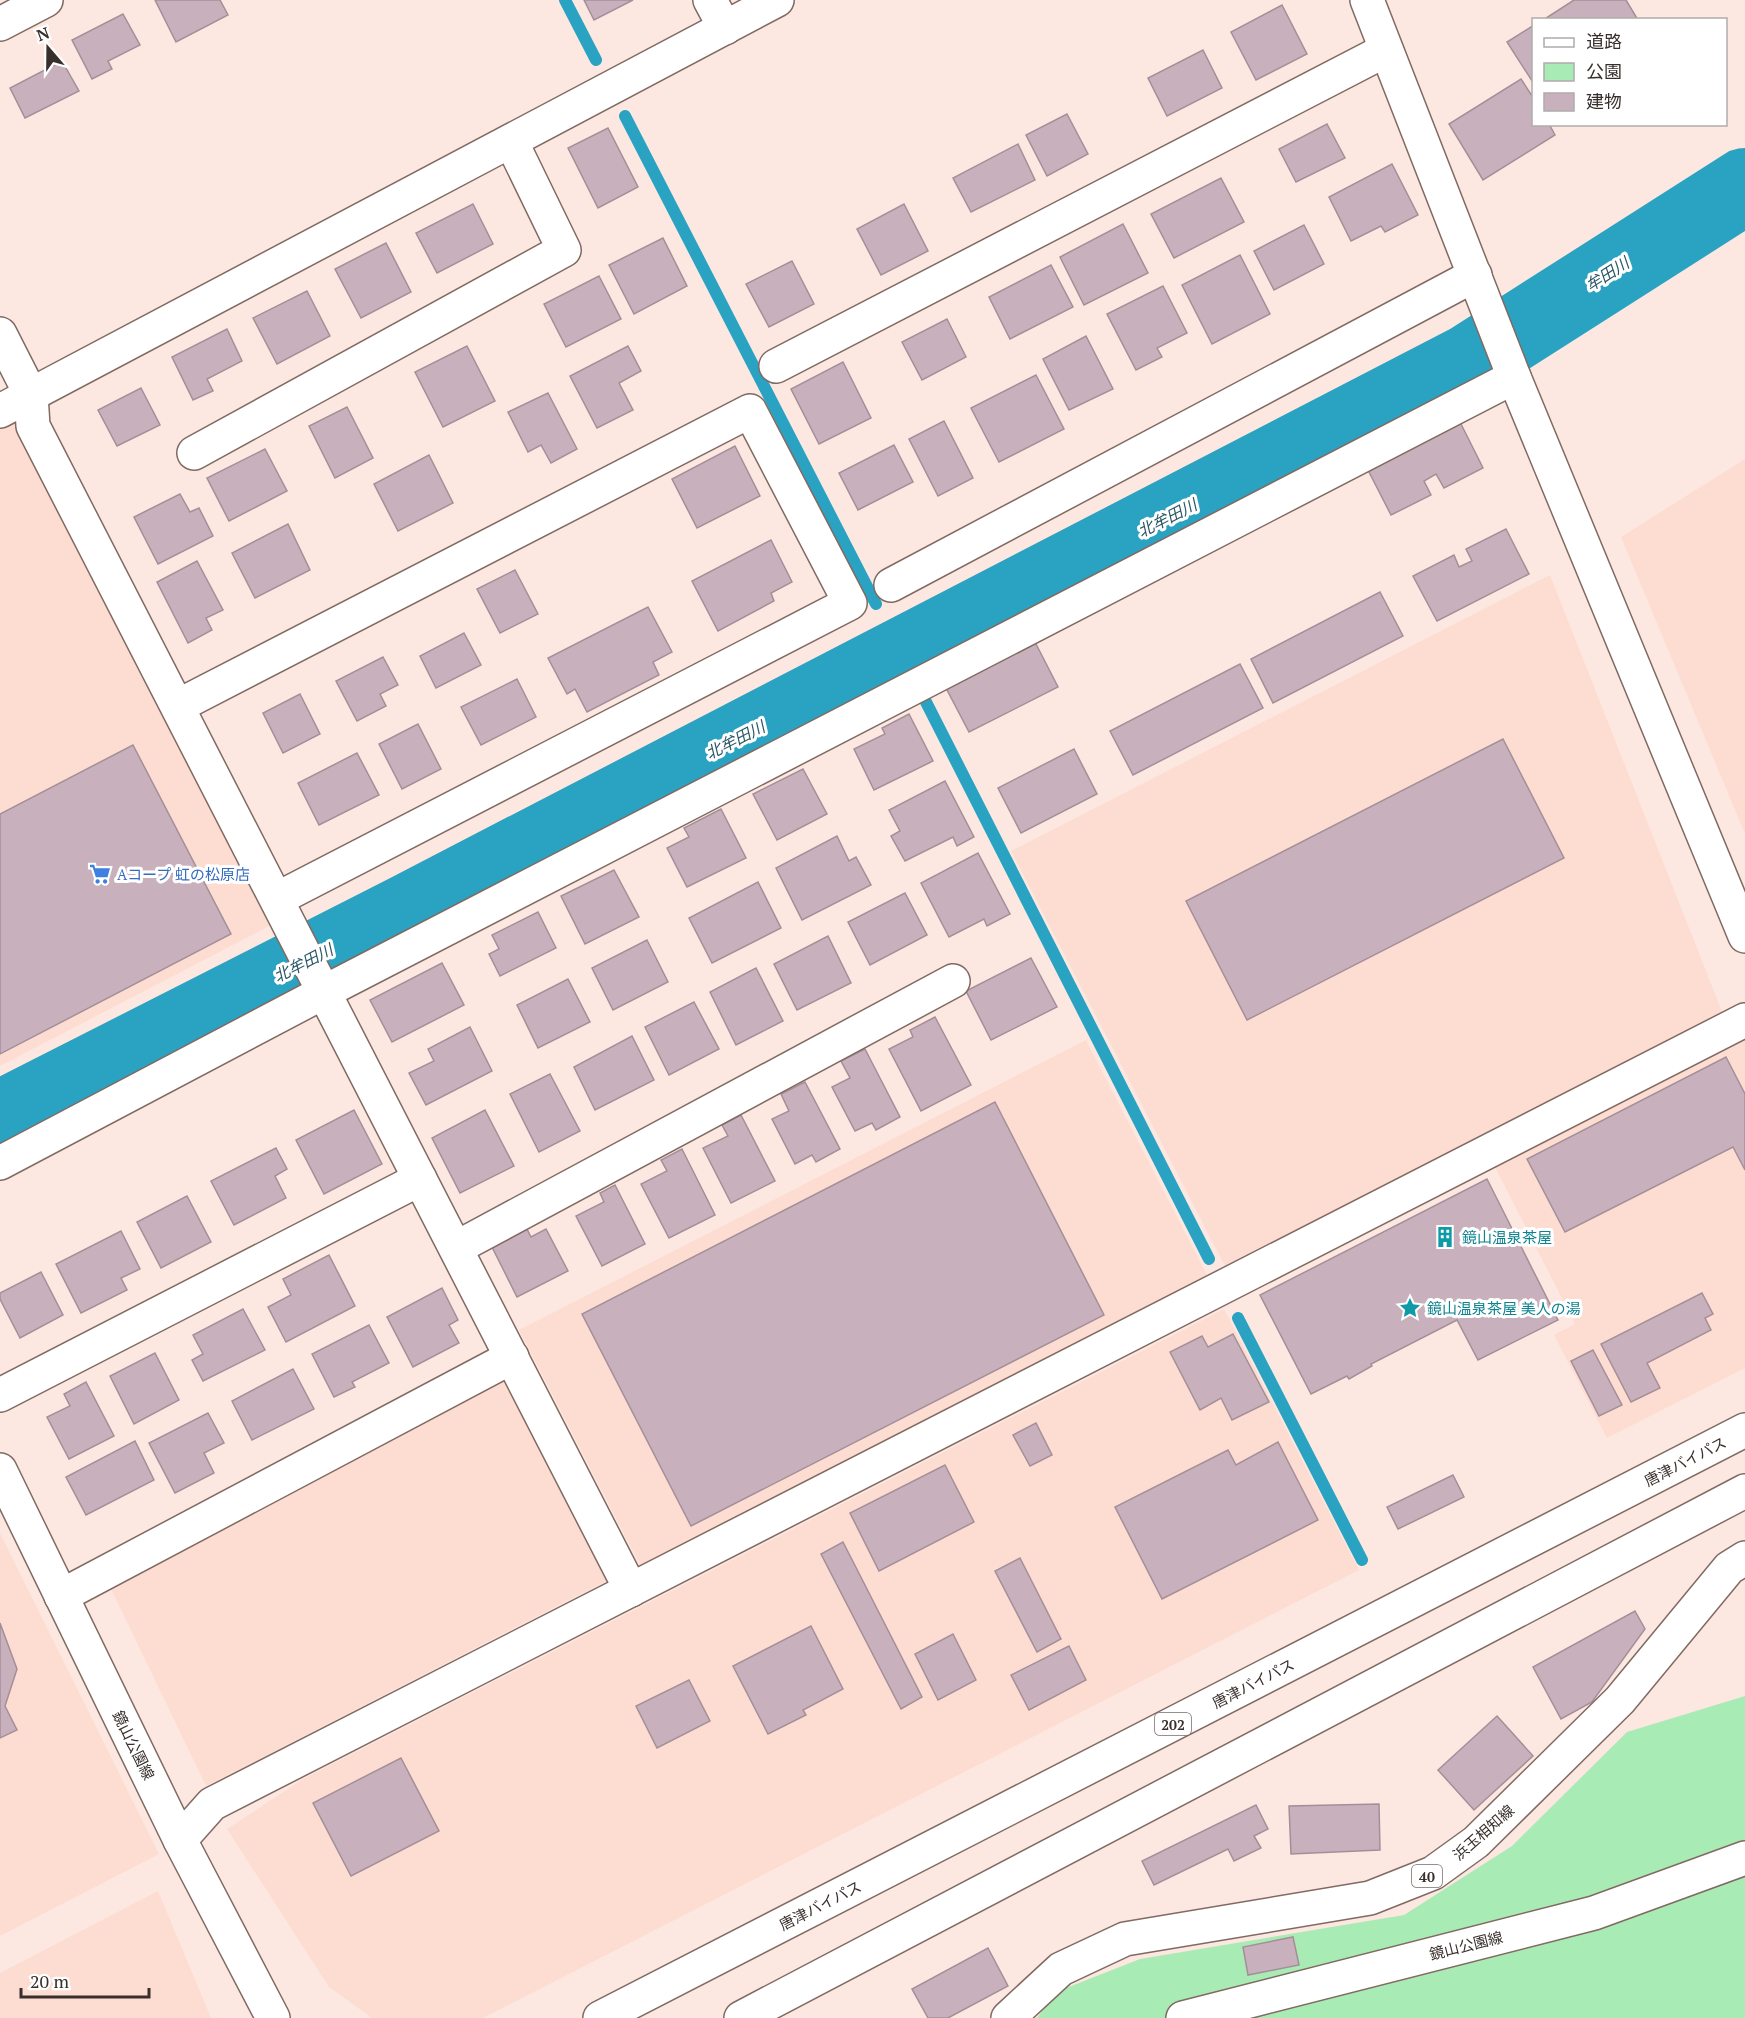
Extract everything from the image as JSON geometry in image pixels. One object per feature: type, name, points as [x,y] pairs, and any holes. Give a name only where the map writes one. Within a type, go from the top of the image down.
[{"type":"main road","points":[[0,24],[46,0]]},
{"type":"main road","points":[[0,411],[511,141],[718,14],[777,0]]},
{"type":"main road","points":[[1367,0],[1512,371],[1745,936]]},
{"type":"main road","points":[[776,366],[1386,50]]},
{"type":"main road","points":[[194,453],[564,250],[511,141]]},
{"type":"main road","points":[[891,585],[1475,275]]},
{"type":"main road","points":[[0,334],[31,395],[33,426],[631,1590]]},
{"type":"main road","points":[[0,1163],[323,991],[1512,371]]},
{"type":"main road","points":[[178,706],[750,411],[850,603],[277,899]]},
{"type":"main road","points":[[456,1248],[953,981]]},
{"type":"main road","points":[[180,1840],[212,1804],[1745,1020]]},
{"type":"main road","points":[[0,1395],[420,1179]]},
{"type":"main road","points":[[61,1596],[512,1357]]},
{"type":"main road","name":"唐津バイパス","points":[[600,2018],[1745,1430]]},
{"type":"main road","name":"鏡山公園線","points":[[0,1470],[180,1840],[273,2018]]},
{"type":"main road","points":[[741,2018],[1745,1491]]},
{"type":"main road","name":"浜玉相知線","points":[[1008,2018],[1062,1969],[1125,1939],[1370,1898],[1433,1873],[1476,1842],[1620,1700],[1729,1568],[1745,1558]]},
{"type":"main road","name":"鏡山公園線","points":[[1183,2018],[1594,1912],[1745,1858]]},
{"type":"shaded area","points":[[14,422],[275,923],[0,1066],[0,429]]},
{"type":"shaded area","points":[[1745,459],[1745,834],[1621,537]]},
{"type":"shaded area","points":[[1550,575],[1723,1014],[1226,1268],[1011,851]]},
{"type":"shaded area","points":[[1086,1040],[1208,1277],[641,1567],[519,1330]]},
{"type":"shaded area","points":[[1740,1040],[1745,1040],[1745,1368],[1607,1438],[1554,1335],[1575,1324],[1494,1165]]},
{"type":"shaded area","points":[[1224,1309],[1359,1570],[483,2018],[372,2018],[329,1987],[227,1829],[303,1779]]},
{"type":"shaded area","points":[[505,1378],[608,1580],[206,1786],[111,1589]]},
{"type":"shaded area","points":[[0,1533],[159,1854],[0,1936]]},
{"type":"shaded area","points":[[158,1891],[211,2018],[0,2018],[0,1973]]},
{"type":"green space","points":[[1745,1696],[1745,2018],[1037,2018],[1056,1992],[1140,1959],[1404,1915],[1512,1846],[1627,1732]]},
{"type":"building","points":[[155,0],[220,0],[228,15],[176,42]]},
{"type":"building","points":[[584,0],[633,0],[594,20]]},
{"type":"building","points":[[1574,0],[1626,0],[1637,18],[1546,18]]},
{"type":"building","points":[[1282,5],[1307,54],[1256,80],[1231,32]]},
{"type":"building","points":[[123,14],[140,45],[108,61],[112,69],[92,79],[72,40]]},
{"type":"building","points":[[1532,26],[1532,81],[1507,42]]},
{"type":"building","points":[[1203,50],[1222,88],[1167,116],[1148,78]]},
{"type":"building","points":[[62,61],[79,91],[25,118],[10,88]]},
{"type":"building","points":[[1521,79],[1532,96],[1532,126],[1550,126],[1555,135],[1483,180],[1449,124]]},
{"type":"building","points":[[1067,114],[1088,154],[1047,176],[1026,135]]},
{"type":"building","points":[[1327,124],[1345,158],[1296,182],[1279,149]]},
{"type":"building","points":[[608,128],[638,187],[598,208],[568,148]]},
{"type":"building","points":[[1018,144],[1035,180],[971,212],[953,178]]},
{"type":"building","points":[[1392,164],[1418,215],[1385,232],[1381,226],[1351,241],[1329,197]]},
{"type":"building","points":[[1221,178],[1244,222],[1174,258],[1151,214]]},
{"type":"building","points":[[473,204],[493,244],[437,273],[416,233]]},
{"type":"building","points":[[904,204],[928,251],[881,275],[857,229]]},
{"type":"building","points":[[1123,224],[1148,273],[1084,305],[1060,257]]},
{"type":"building","points":[[1304,225],[1324,264],[1274,290],[1254,251]]},
{"type":"building","points":[[663,238],[687,286],[634,314],[609,265]]},
{"type":"building","points":[[386,243],[411,292],[361,318],[335,269]]},
{"type":"building","points":[[1240,255],[1270,314],[1212,344],[1182,285]]},
{"type":"building","points":[[792,261],[814,304],[769,327],[746,284]]},
{"type":"building","points":[[1051,265],[1073,307],[1010,339],[989,297]]},
{"type":"building","points":[[599,276],[621,319],[566,347],[544,304]]},
{"type":"building","points":[[1163,286],[1187,333],[1157,348],[1162,357],[1136,370],[1107,314]]},
{"type":"building","points":[[307,291],[330,336],[277,364],[253,318]]},
{"type":"building","points":[[947,319],[966,357],[922,380],[902,342]]},
{"type":"building","points":[[227,329],[242,361],[207,379],[213,391],[193,400],[172,357]]},
{"type":"building","points":[[1086,336],[1113,389],[1069,410],[1043,359]]},
{"type":"building","points":[[467,346],[495,401],[443,427],[415,372]]},
{"type":"building","points":[[628,346],[641,371],[619,383],[633,410],[597,428],[570,376]]},
{"type":"building","points":[[843,362],[871,418],[819,444],[791,389]]},
{"type":"building","points":[[1036,375],[1064,429],[999,462],[971,408]]},
{"type":"building","points":[[141,388],[160,425],[117,446],[98,410]]},
{"type":"building","points":[[548,393],[577,449],[551,463],[541,445],[528,452],[508,412]]},
{"type":"building","points":[[347,407],[373,458],[335,478],[309,426]]},
{"type":"building","points":[[944,421],[973,478],[938,496],[909,439]]},
{"type":"building","points":[[1460,422],[1483,468],[1444,488],[1436,474],[1424,481],[1431,495],[1391,515],[1368,470]]},
{"type":"building","points":[[894,445],[913,482],[858,510],[839,473]]},
{"type":"building","points":[[735,446],[760,496],[697,528],[672,479]]},
{"type":"building","points":[[265,449],[287,491],[229,521],[207,478]]},
{"type":"building","points":[[429,455],[453,503],[398,531],[374,484]]},
{"type":"building","points":[[180,494],[190,512],[199,508],[213,536],[158,564],[134,517]]},
{"type":"building","points":[[288,524],[310,570],[255,598],[232,553]]},
{"type":"building","points":[[1506,529],[1529,574],[1437,621],[1413,576],[1454,555],[1459,567],[1472,561],[1466,549]]},
{"type":"building","points":[[771,540],[792,582],[771,593],[774,601],[718,631],[692,581]]},
{"type":"building","points":[[197,561],[223,610],[206,618],[212,630],[188,643],[157,582]]},
{"type":"building","points":[[515,570],[538,614],[500,633],[477,589]]},
{"type":"building","points":[[1380,592],[1403,636],[1273,703],[1251,659]]},
{"type":"building","points":[[648,607],[672,652],[653,662],[659,675],[587,712],[575,689],[567,694],[548,658]]},
{"type":"building","points":[[464,633],[481,665],[436,688],[420,656]]},
{"type":"building","points":[[1035,642],[1058,687],[969,732],[946,688]]},
{"type":"building","points":[[383,657],[398,685],[380,694],[386,706],[357,721],[336,681]]},
{"type":"building","points":[[1240,664],[1263,708],[1133,775],[1110,731]]},
{"type":"building","points":[[517,679],[536,717],[481,745],[461,707]]},
{"type":"building","points":[[300,694],[320,734],[283,753],[263,713]]},
{"type":"building","points":[[909,714],[933,761],[874,790],[854,749],[885,734],[882,728]]},
{"type":"building","points":[[418,724],[441,769],[402,789],[379,744]]},
{"type":"building","points":[[1503,739],[1564,858],[1247,1020],[1186,901]]},
{"type":"building","name":"Aコープ 虹の松原店","points":[[133,745],[231,934],[0,1054],[0,814]]},
{"type":"building","points":[[1074,749],[1097,794],[1021,833],[998,788]]},
{"type":"building","points":[[357,753],[379,795],[319,825],[298,783]]},
{"type":"building","points":[[803,769],[827,814],[777,840],[753,794]]},
{"type":"building","points":[[945,781],[974,837],[957,846],[953,837],[905,861],[891,836],[900,831],[889,810]]},
{"type":"building","points":[[721,809],[746,858],[687,887],[667,848],[689,837],[684,828]]},
{"type":"building","points":[[837,836],[849,861],[856,857],[871,885],[802,920],[776,868]]},
{"type":"building","points":[[978,853],[1010,914],[987,926],[984,919],[949,937],[921,883]]},
{"type":"building","points":[[614,870],[639,917],[585,944],[561,896]]},
{"type":"building","points":[[758,882],[781,928],[712,963],[689,918]]},
{"type":"building","points":[[905,893],[927,935],[870,965],[848,922]]},
{"type":"building","points":[[538,912],[556,948],[500,976],[489,954],[499,949],[492,935]]},
{"type":"building","points":[[828,936],[851,983],[797,1010],[774,964]]},
{"type":"building","points":[[647,940],[668,982],[613,1010],[592,968]]},
{"type":"building","points":[[1031,958],[1057,1007],[991,1040],[966,991]]},
{"type":"building","points":[[442,963],[464,1005],[392,1042],[370,1000]]},
{"type":"building","points":[[756,968],[783,1021],[736,1045],[710,992]]},
{"type":"building","points":[[568,979],[590,1022],[538,1048],[517,1005]]},
{"type":"building","points":[[694,1002],[719,1049],[669,1075],[645,1027]]},
{"type":"building","points":[[935,1017],[971,1085],[921,1111],[889,1049],[913,1037],[910,1030]]},
{"type":"building","points":[[470,1027],[492,1071],[426,1105],[409,1073],[434,1061],[428,1049]]},
{"type":"building","points":[[632,1036],[654,1080],[595,1110],[574,1067]]},
{"type":"building","points":[[865,1049],[900,1117],[876,1130],[872,1123],[855,1131],[832,1087],[850,1078],[841,1061]]},
{"type":"building","points":[[1726,1057],[1745,1094],[1745,1170],[1733,1147],[1565,1232],[1527,1159]]},
{"type":"building","points":[[550,1074],[580,1131],[539,1152],[510,1094]]},
{"type":"building","points":[[805,1082],[840,1149],[816,1162],[812,1155],[795,1164],[772,1119],[789,1111],[781,1094]]},
{"type":"building","points":[[995,1102],[1104,1315],[691,1526],[582,1314]]},
{"type":"building","points":[[354,1110],[382,1164],[324,1194],[296,1140]]},
{"type":"building","points":[[485,1110],[514,1166],[460,1193],[432,1138]]},
{"type":"building","points":[[741,1115],[775,1181],[731,1203],[703,1148],[728,1136],[722,1125]]},
{"type":"building","points":[[276,1148],[287,1169],[275,1176],[286,1198],[234,1225],[211,1181]]},
{"type":"building","points":[[682,1149],[715,1215],[669,1238],[641,1184],[667,1171],[661,1160]]},
{"type":"building","name":"鏡山温泉茶屋","points":[[1487,1179],[1558,1320],[1478,1360],[1457,1320],[1371,1364],[1372,1366],[1349,1379],[1347,1376],[1311,1394],[1260,1295]]},
{"type":"building","points":[[615,1185],[645,1244],[602,1266],[576,1216],[604,1202],[600,1193]]},
{"type":"building","points":[[187,1196],[211,1242],[161,1268],[137,1222]]},
{"type":"building","points":[[527,1229],[531,1237],[546,1229],[568,1271],[517,1297],[492,1247]]},
{"type":"building","points":[[121,1231],[140,1269],[121,1278],[127,1290],[81,1313],[56,1264]]},
{"type":"building","points":[[329,1255],[355,1306],[286,1342],[268,1307],[291,1295],[283,1279]]},
{"type":"building","points":[[41,1272],[63,1315],[20,1338],[0,1299],[0,1293]]},
{"type":"building","points":[[442,1288],[458,1320],[449,1325],[459,1343],[413,1367],[387,1317]]},
{"type":"building","points":[[1702,1293],[1713,1314],[1705,1318],[1711,1330],[1647,1363],[1660,1388],[1631,1402],[1601,1344]]},
{"type":"building","points":[[243,1309],[265,1350],[203,1381],[192,1360],[203,1354],[193,1335]]},
{"type":"building","points":[[369,1325],[389,1363],[352,1382],[355,1387],[334,1397],[312,1354]]},
{"type":"building","points":[[1233,1334],[1269,1402],[1232,1420],[1221,1398],[1200,1410],[1170,1352],[1202,1336],[1208,1347]]},
{"type":"building","points":[[1593,1350],[1622,1405],[1599,1416],[1571,1361]]},
{"type":"building","points":[[155,1353],[179,1400],[134,1424],[110,1376]]},
{"type":"building","points":[[293,1369],[314,1409],[252,1440],[232,1401]]},
{"type":"building","points":[[86,1382],[114,1436],[69,1459],[47,1417],[70,1406],[64,1394]]},
{"type":"building","points":[[208,1413],[224,1443],[204,1453],[214,1473],[175,1493],[149,1443]]},
{"type":"building","points":[[1036,1423],[1052,1455],[1030,1466],[1013,1435]]},
{"type":"building","points":[[135,1441],[154,1480],[86,1515],[66,1477]]},
{"type":"building","points":[[1278,1442],[1318,1520],[1162,1599],[1115,1507],[1228,1450],[1236,1465]]},
{"type":"building","points":[[945,1465],[974,1522],[879,1571],[850,1513]]},
{"type":"building","points":[[1453,1475],[1464,1497],[1398,1529],[1387,1507]]},
{"type":"building","points":[[843,1542],[922,1697],[901,1709],[821,1554]]},
{"type":"building","points":[[1020,1558],[1061,1639],[1037,1652],[995,1571]]},
{"type":"building","points":[[1635,1611],[1645,1629],[1592,1702],[1561,1719],[1533,1667]]},
{"type":"building","points":[[0,1623],[17,1669],[5,1706],[17,1730],[0,1738]]},
{"type":"building","points":[[811,1626],[843,1689],[803,1710],[806,1715],[768,1734],[733,1666]]},
{"type":"building","points":[[953,1634],[976,1680],[938,1700],[915,1654]]},
{"type":"building","points":[[1069,1646],[1086,1680],[1029,1710],[1011,1675]]},
{"type":"building","points":[[689,1680],[710,1721],[657,1748],[636,1706]]},
{"type":"building","points":[[1497,1716],[1533,1756],[1474,1810],[1438,1770]]},
{"type":"building","points":[[401,1758],[439,1831],[351,1876],[313,1803]]},
{"type":"building","points":[[1379,1804],[1380,1850],[1291,1854],[1289,1806]]},
{"type":"building","points":[[1256,1805],[1268,1829],[1254,1836],[1261,1848],[1234,1861],[1228,1849],[1154,1885],[1142,1861]]},
{"type":"building","points":[[1293,1937],[1299,1965],[1248,1975],[1243,1947]]},
{"type":"building","points":[[988,1948],[1008,1986],[948,2018],[928,2018],[912,1989]]},
{"type":"waterway","points":[[565,0],[596,60]]},
{"type":"waterway","points":[[625,116],[876,604]]},
{"type":"waterway","name":"北牟田川","points":[[0,1119],[407,912],[1469,362],[1745,186]]},
{"type":"waterway","points":[[926,702],[1209,1259]]},
{"type":"waterway","points":[[1238,1318],[1362,1560]]},
{"type":"place","name":"Aコープ 虹の松原店","points":[[100,874]]},
{"type":"place","name":"鏡山温泉茶屋","points":[[1445,1237]]},
{"type":"place","name":"鏡山温泉茶屋 美人の湯","points":[[1410,1308]]},
{"type":"water label","name":"牟田川","points":[[1607,274]]}]
